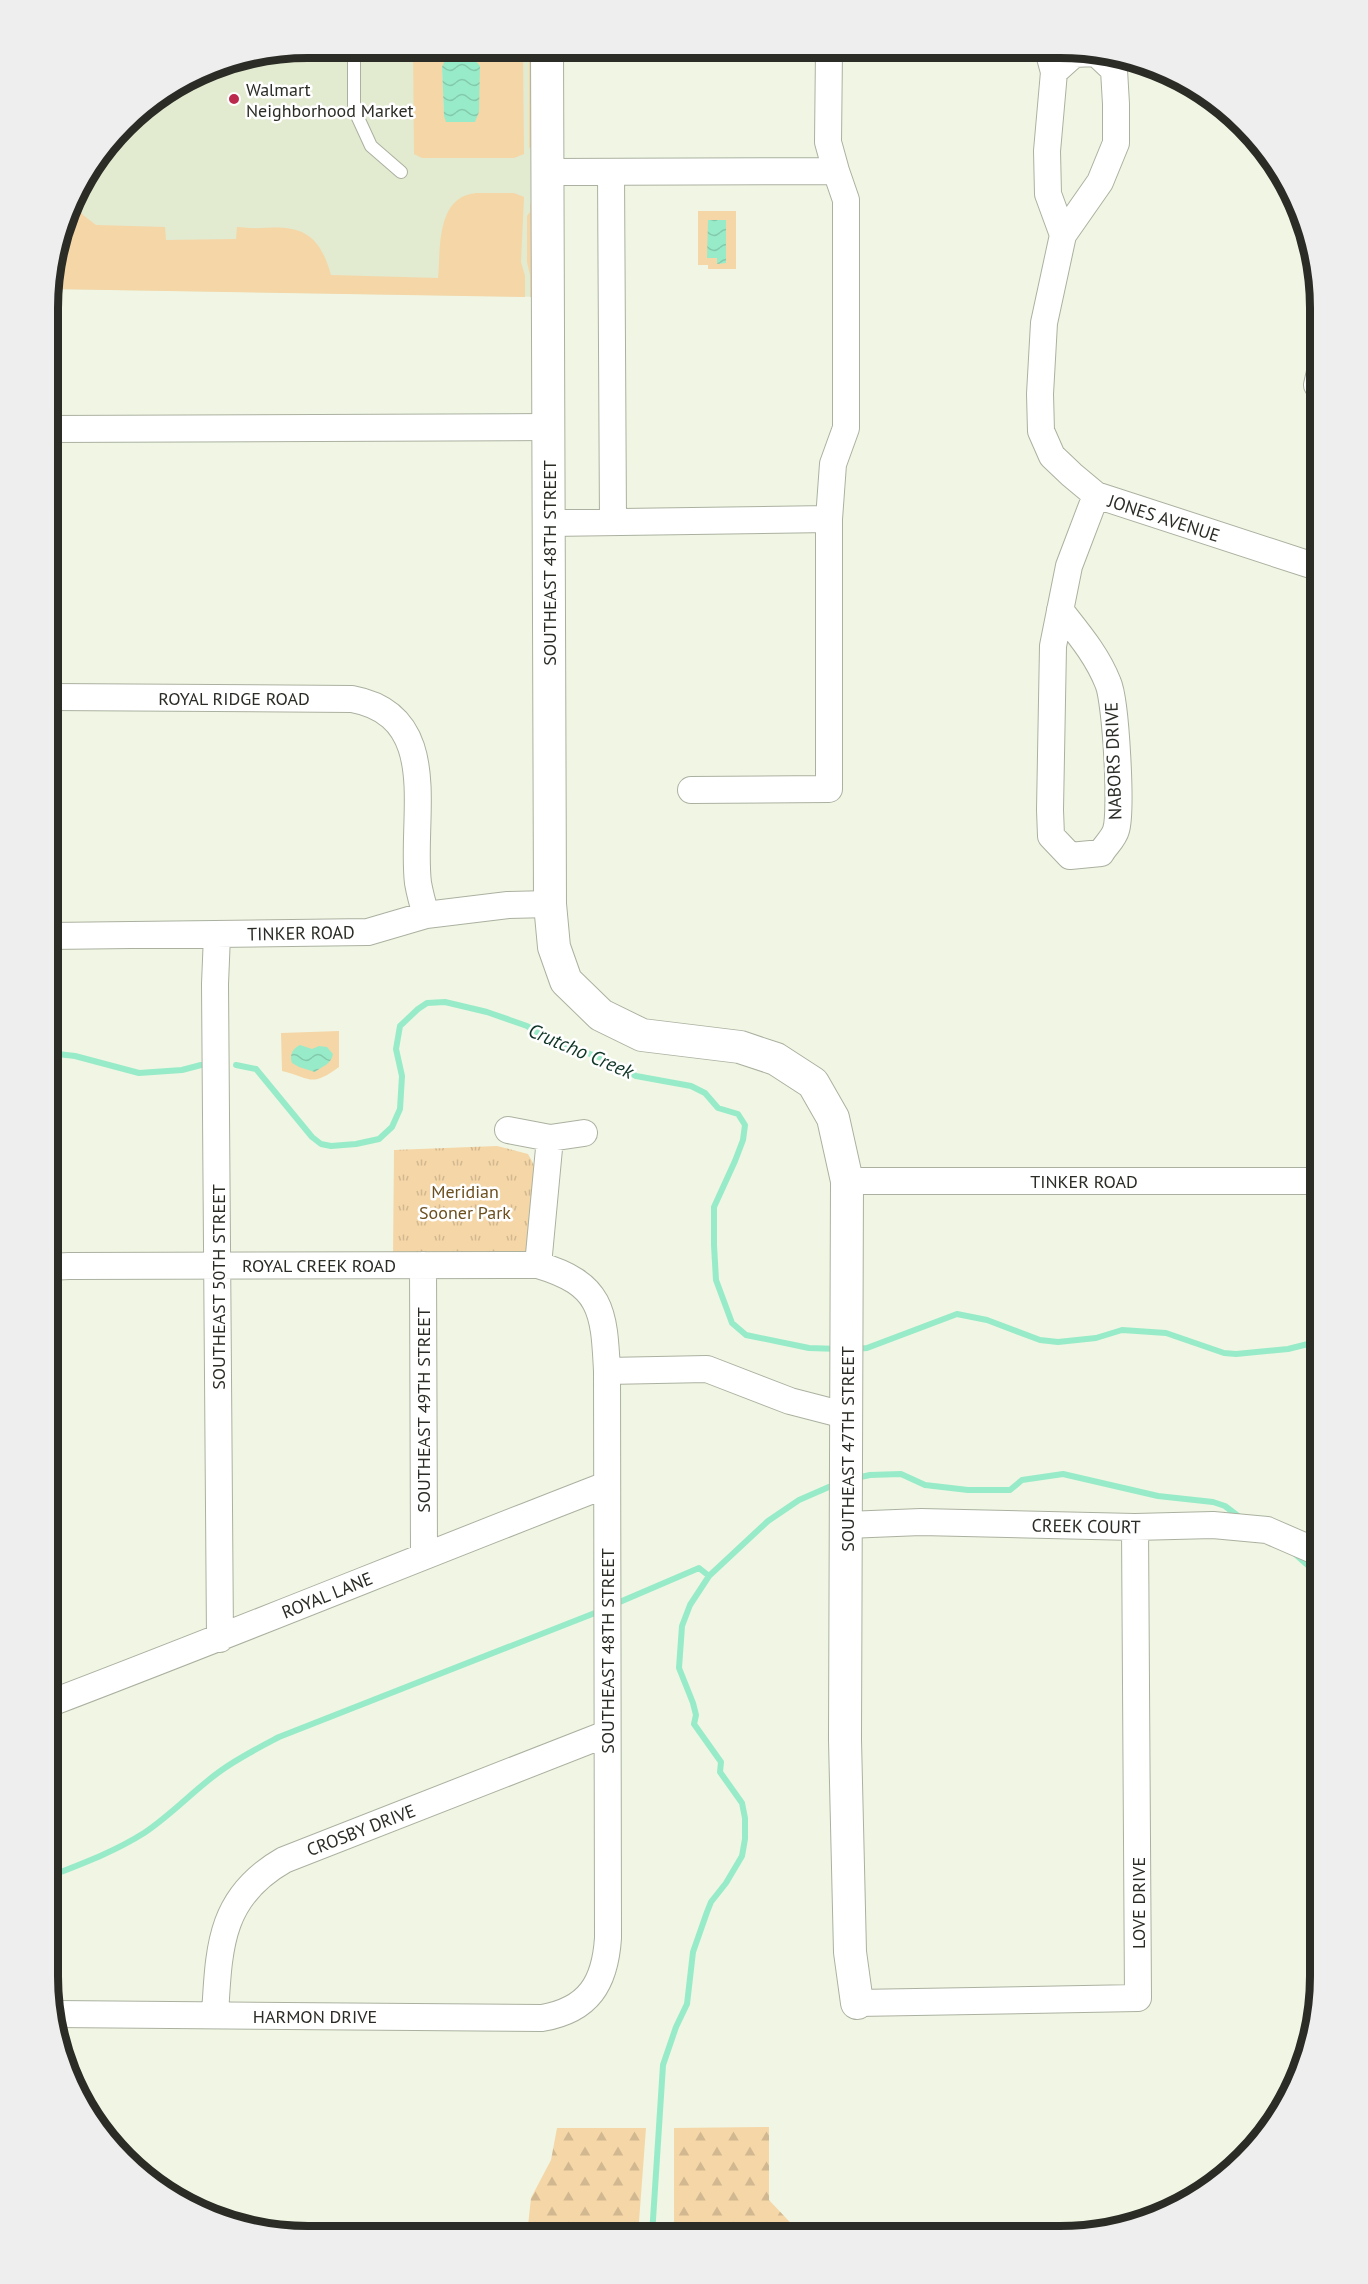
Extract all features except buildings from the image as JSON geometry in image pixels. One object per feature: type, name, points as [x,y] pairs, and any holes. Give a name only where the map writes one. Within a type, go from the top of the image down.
[{"type":"street","name":"SOUTHEAST 48TH STREET","points":[[547,58],[550,904],[554,947],[566,981],[601,1015],[642,1035]]},
{"type":"street","points":[[691,790],[829,789],[829,519],[833,464],[846,428],[846,200],[828,142],[829,58]]},
{"type":"street","points":[[1051,61],[1047,151],[1048,194],[1063,235]]},
{"type":"street","name":"JONES AVENUE","points":[[1107,63],[1114,69],[1116,143],[1100,182],[1063,235],[1044,323],[1040,394],[1041,431],[1052,456],[1096,495],[1310,565]]},
{"type":"street","points":[[548,172],[837,171]]},
{"type":"street","points":[[611,172],[613,522]]},
{"type":"street","points":[[58,429],[549,427]]},
{"type":"street","name":"NABORS DRIVE","points":[[1060,610],[1095,656],[1109,685],[1115,723],[1118,805],[1116,831],[1101,853],[1070,856],[1052,836],[1050,810],[1053,646],[1060,610],[1069,566],[1096,495]]},
{"type":"street","points":[[549,524],[829,519]]},
{"type":"street","name":"ROYAL RIDGE ROAD","points":[[58,698],[352,699],[379,706],[392,716],[405,732],[417,769],[418,883],[426,915]]},
{"type":"street","name":"TINKER ROAD","points":[[58,936],[368,932],[426,915],[508,905],[550,904]]},
{"type":"street","name":"SOUTHEAST 50TH STREET","points":[[217,935],[215,984],[219,1265],[220,1639]]},
{"type":"street","name":"SOUTHEAST 47TH STREET","points":[[642,1035],[740,1047],[776,1059],[813,1083],[833,1118],[847,1181],[848,1416],[845,1740],[850,1952],[857,2003]]},
{"type":"street","points":[[508,1130],[550,1138],[584,1133]]},
{"type":"street","points":[[538,1265],[550,1138]]},
{"type":"street","name":"TINKER ROAD","points":[[847,1181],[1310,1181]]},
{"type":"street","name":"SOUTHEAST 49TH STREET","points":[[423,1265],[424,1556]]},
{"type":"street","name":"ROYAL CREEK ROAD","points":[[58,1267],[538,1265],[571,1276],[585,1286]]},
{"type":"street","name":"SOUTHEAST 48TH STREET","points":[[572,2009],[584,2001],[594,1989],[607,1958],[606,1371],[601,1314],[595,1298],[585,1286]]},
{"type":"street","points":[[606,1371],[707,1369],[790,1401],[848,1416]]},
{"type":"street","name":"ROYAL LANE","points":[[58,1700],[220,1639],[606,1485]]},
{"type":"street","name":"CREEK COURT","points":[[847,1525],[921,1522],[1135,1527],[1213,1525],[1267,1530],[1310,1549]]},
{"type":"street","name":"LOVE DRIVE","points":[[857,2003],[1138,1998],[1135,1527]]},
{"type":"street","name":"CROSBY DRIVE","points":[[215,2015],[217,1968],[224,1930],[239,1897],[266,1870],[284,1860],[606,1734]]},
{"type":"street","name":"HARMON DRIVE","points":[[62,2014],[542,2018],[572,2009]]},
{"type":"lane","points":[[354,58],[354,109],[371,146],[401,172]]},
{"type":"shaded area","points":[[547,58],[548,297],[59,289],[63,260],[72,228],[84,198],[110,156],[156,110],[198,84],[244,67],[292,59]]},
{"type":"green space","points":[[413,58],[452,58],[442,67],[444,116],[450,122],[469,122],[476,60],[469,58],[523,58],[524,154],[514,158],[422,158],[414,154]]},
{"type":"green space","points":[[529,58],[533,58],[533,143],[529,149]]},
{"type":"green space","points":[[476,193],[514,193],[524,197],[521,262],[525,276],[525,297],[59,289],[67,244],[79,209],[96,225],[165,227],[166,240],[236,239],[237,227],[275,227],[298,230],[314,241],[321,250],[331,275],[438,278],[443,227],[453,204],[463,197]]},
{"type":"green space","points":[[530,203],[532,205],[535,297],[530,297],[530,275],[527,262],[527,216],[530,212]]},
{"type":"green space","points":[[698,211],[736,211],[736,269],[708,269],[708,265],[698,265]]},
{"type":"green space","points":[[339,1031],[339,1067],[322,1077],[311,1080],[282,1071],[281,1033]]},
{"type":"green space","name":"Meridian Sooner Park","points":[[497,1146],[528,1154],[533,1163],[536,1175],[530,1246],[526,1254],[393,1256],[394,1150]]},
{"type":"green space","points":[[769,2127],[769,2200],[794,2226],[673,2226],[674,2128]]},
{"type":"green space","points":[[557,2128],[646,2128],[639,2226],[528,2226],[531,2198],[551,2160]]},
{"type":"water","points":[[471,59],[480,66],[479,112],[475,122],[446,122],[442,67],[445,60]]},
{"type":"water","points":[[708,220],[726,220],[726,263],[717,264],[717,258],[707,258]]},
{"type":"water","points":[[300,1045],[312,1049],[319,1046],[327,1047],[333,1054],[332,1058],[315,1072],[299,1067],[292,1063],[291,1055]]},
{"type":"waterway","name":"Crutcho Creek","points":[[236,1065],[256,1069],[312,1137],[321,1144],[331,1146],[379,1139],[392,1127],[400,1109],[402,1076],[396,1049],[400,1026],[427,1003],[445,1002],[487,1012],[527,1026],[548,1039],[607,1060],[636,1076],[691,1086],[705,1093],[718,1108],[738,1114],[745,1125],[743,1140],[714,1207],[716,1280],[732,1323],[746,1335],[809,1348],[839,1349]]},
{"type":"waterway","name":"Crutcho Creek","points":[[58,1054],[75,1056],[139,1073],[182,1070],[201,1065]]},
{"type":"waterway","name":"Crutcho Creek","points":[[855,1349],[867,1348],[957,1314],[987,1320],[1040,1340],[1058,1342],[1096,1338],[1122,1330],[1166,1333],[1224,1353],[1236,1354],[1288,1349],[1310,1344]]},
{"type":"waterway","points":[[856,1478],[901,1474],[925,1485],[968,1490],[1010,1490],[1022,1480],[1063,1474],[1158,1496],[1213,1502],[1225,1506],[1242,1519]]},
{"type":"waterway","points":[[653,2226],[663,2065],[676,2027],[687,2004],[693,1952],[707,1912],[711,1902],[726,1883],[742,1856],[745,1839],[742,1803],[720,1772],[721,1762],[694,1724],[696,1715],[693,1703],[679,1668],[682,1626],[690,1605],[709,1576],[768,1521],[799,1500],[838,1483]]},
{"type":"waterway","points":[[1295,1554],[1310,1567]]},
{"type":"waterway","points":[[615,1604],[699,1568],[709,1576]]},
{"type":"waterway","points":[[58,1873],[133,1840],[163,1819],[219,1772],[279,1737],[600,1611]]},
{"type":"place","name":"Walmart Neighborhood Market","points":[[234,99]]}]
